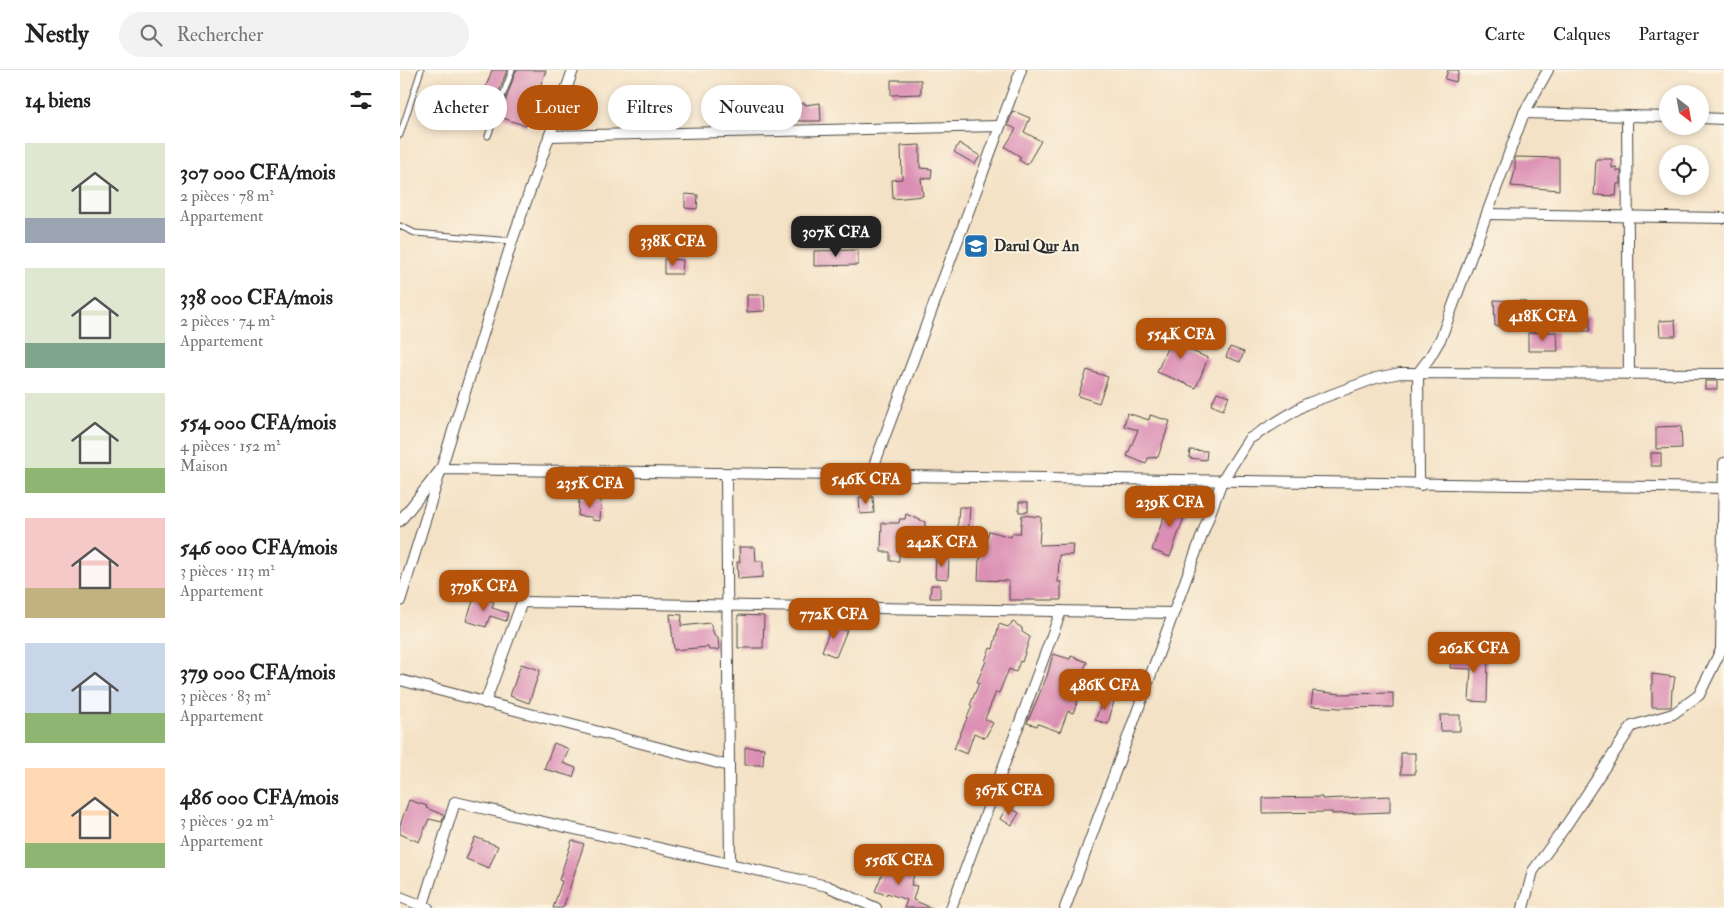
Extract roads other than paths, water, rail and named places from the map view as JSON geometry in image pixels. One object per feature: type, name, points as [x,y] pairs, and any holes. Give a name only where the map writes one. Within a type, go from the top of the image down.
[{"type":"street","points":[[400,601],[512,240],[573,70]]},
{"type":"street","points":[[870,476],[1021,70]]},
{"type":"street","points":[[1421,485],[1419,477],[1418,373],[1441,338],[1524,113],[1548,70]]},
{"type":"street","points":[[1524,113],[1659,117]]},
{"type":"street","points":[[1627,116],[1629,374]]},
{"type":"street","points":[[1709,118],[1724,118]]},
{"type":"street","points":[[549,136],[1000,126]]},
{"type":"street","points":[[1487,214],[1724,218]]},
{"type":"street","points":[[1065,908],[1222,481],[1250,439],[1306,404],[1376,378],[1400,373],[1724,374]]},
{"type":"street","points":[[1523,908],[1533,871],[1565,827],[1632,726],[1673,714],[1699,695],[1722,653],[1724,463]]},
{"type":"street","points":[[441,469],[1724,488]]},
{"type":"street","points":[[400,521],[441,469]]},
{"type":"street","points":[[726,474],[730,864]]},
{"type":"street","points":[[486,703],[522,602],[1174,613]]},
{"type":"street","points":[[950,908],[1061,611]]},
{"type":"street","points":[[400,680],[729,766]]},
{"type":"street","points":[[400,897],[425,907],[455,802],[827,886],[876,908]]},
{"type":"lane","points":[[400,135],[421,70]]},
{"type":"lane","points":[[488,136],[512,70]]},
{"type":"lane","points":[[400,226],[415,233],[512,240]]},
{"type":"place","name":"Darul Qur An","points":[[976,246]]}]
